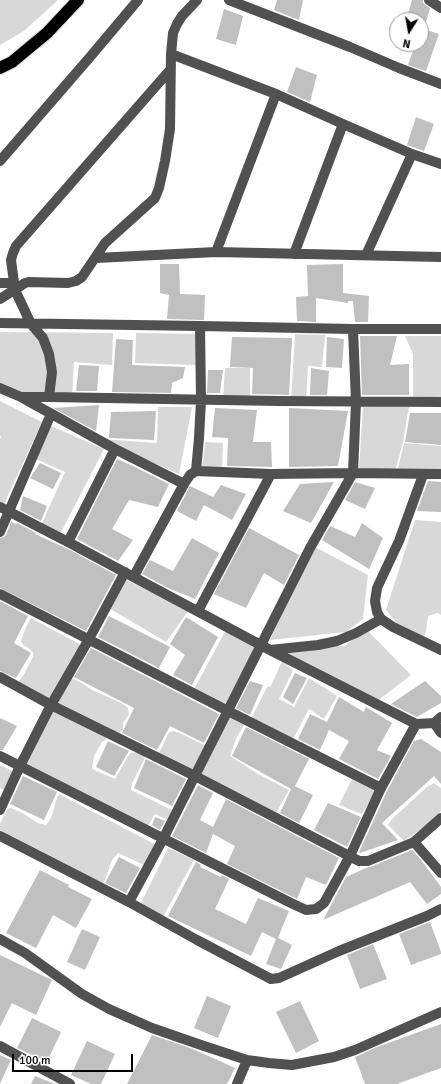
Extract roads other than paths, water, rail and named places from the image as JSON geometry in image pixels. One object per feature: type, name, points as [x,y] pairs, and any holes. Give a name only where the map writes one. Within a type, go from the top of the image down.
[{"type":"highway","points":[[0,68],[12,62],[47,33],[78,0]]},
{"type":"street","points":[[0,161],[138,0]]},
{"type":"street","points":[[0,283],[14,286],[29,282],[68,283],[76,281],[82,277],[105,243],[155,198],[159,188],[165,161],[170,129],[170,54],[173,34],[182,16],[197,0]]},
{"type":"street","points":[[229,0],[441,84]]},
{"type":"street","points":[[429,0],[441,8]]},
{"type":"street","points":[[170,54],[276,94],[412,154],[441,164]]},
{"type":"street","points":[[49,397],[52,372],[49,354],[43,338],[31,324],[14,286],[11,260],[13,253],[16,246],[170,70]]},
{"type":"street","points":[[216,252],[276,94]]},
{"type":"street","points":[[294,254],[343,124]]},
{"type":"street","points":[[366,255],[412,154]]},
{"type":"street","points":[[96,258],[216,252],[441,257]]},
{"type":"street","points":[[0,299],[14,286]]},
{"type":"street","points":[[0,323],[353,330],[441,329]]},
{"type":"street","points":[[196,471],[201,400],[200,326]]},
{"type":"street","points":[[129,902],[228,712],[265,648],[310,548],[353,473],[356,402],[353,330]]},
{"type":"street","points":[[0,388],[20,397],[115,449],[184,484]]},
{"type":"street","points":[[20,397],[441,402]]},
{"type":"street","points":[[0,532],[4,509],[51,414]]},
{"type":"street","points":[[68,542],[115,449]]},
{"type":"street","points":[[0,810],[20,766],[51,705],[89,639],[190,475],[196,471],[270,474],[441,474]]},
{"type":"street","points":[[198,612],[270,474]]},
{"type":"street","points":[[423,475],[399,541],[377,588],[375,601],[377,612],[381,619],[393,627],[441,650]]},
{"type":"street","points":[[4,509],[129,574],[265,648],[416,724],[438,720],[441,733]]},
{"type":"street","points":[[0,594],[228,712],[381,788]]},
{"type":"street","points":[[265,648],[318,645],[337,641],[356,633],[381,619]]},
{"type":"street","points":[[0,677],[51,705],[195,776],[359,861],[368,861],[414,842],[441,818]]},
{"type":"street","points":[[0,756],[306,910],[316,909],[324,903],[350,856],[381,788],[416,724]]},
{"type":"street","points":[[0,836],[129,902],[271,979],[275,979],[441,909]]},
{"type":"street","points":[[414,842],[441,873]]},
{"type":"street","points":[[0,939],[25,953],[82,994],[109,1010],[152,1028],[247,1060],[269,1064],[292,1065],[334,1057],[355,1050],[441,1012]]},
{"type":"street","points":[[0,1046],[70,1084]]},
{"type":"street","points":[[237,1084],[247,1060]]}]
